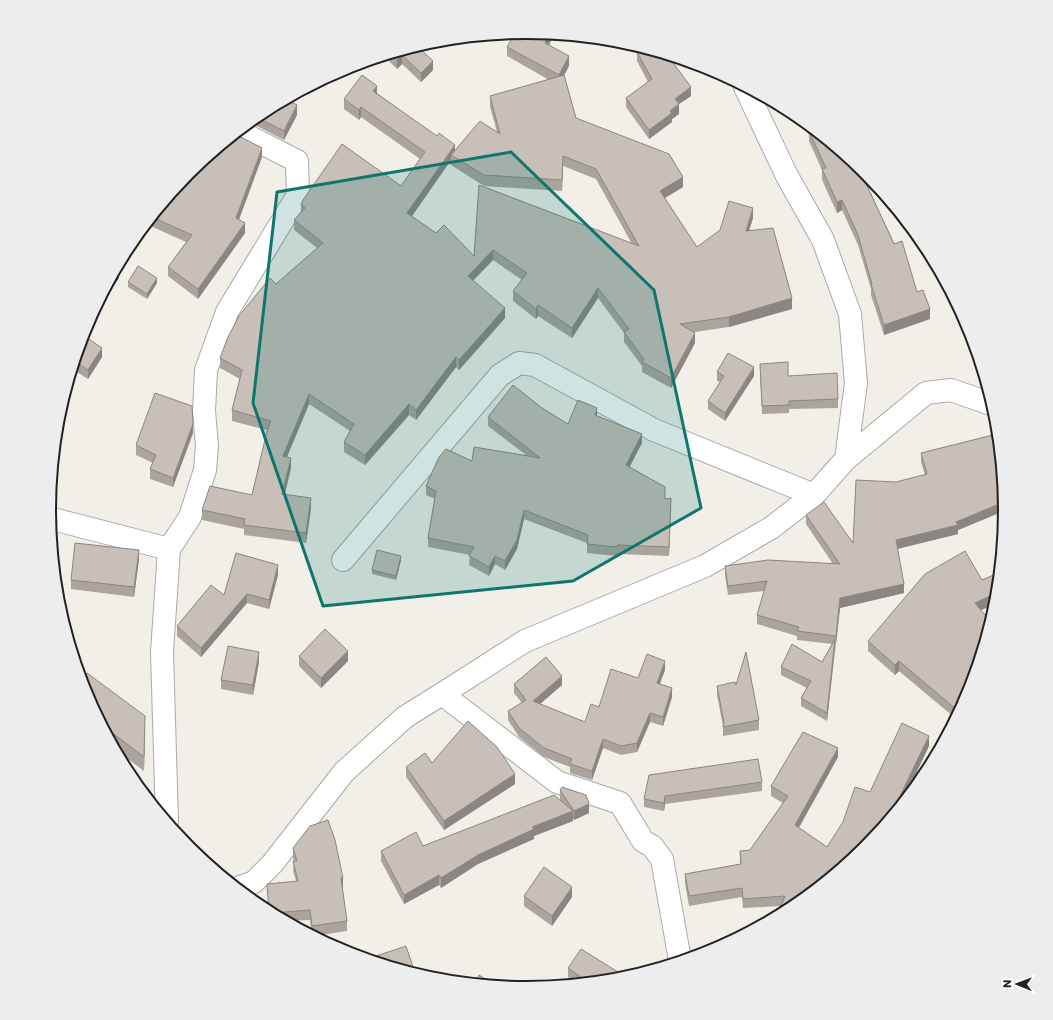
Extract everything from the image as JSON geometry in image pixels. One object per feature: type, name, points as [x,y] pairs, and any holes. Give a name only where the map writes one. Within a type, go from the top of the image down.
[{"type":"street","points":[[749,95],[787,176],[823,240],[850,314],[856,383],[846,460]]},
{"type":"street","points":[[167,814],[162,652],[169,549],[190,517],[205,470],[207,446],[204,411],[206,370],[227,312],[298,195],[297,162],[243,134]]},
{"type":"street","points":[[343,560],[500,375],[519,363],[535,365],[654,430],[814,495]]},
{"type":"street","points":[[243,886],[254,882],[272,864],[344,772],[405,717],[525,641],[705,566],[771,528],[814,495],[846,460],[926,393],[951,390],[984,402]]},
{"type":"street","points":[[56,520],[169,549]]},
{"type":"street","points":[[442,694],[557,782],[620,803],[643,841],[652,846],[662,860],[679,956]]},
{"type":"highlighted area","points":[[511,152],[654,290],[701,508],[573,581],[323,606],[253,403],[277,192]]},
{"type":"building","points":[[511,39],[546,40],[545,43],[569,56],[559,75],[507,47]]},
{"type":"building","points":[[422,51],[433,61],[421,73],[403,56]]},
{"type":"building","points":[[637,52],[673,62],[691,87],[675,99],[679,104],[670,111],[672,113],[649,130],[626,98],[652,79]]},
{"type":"building","points":[[362,75],[377,86],[373,91],[437,136],[439,133],[455,145],[407,213],[436,233],[444,225],[474,256],[479,185],[639,246],[596,169],[563,156],[562,180],[484,175],[451,155],[480,121],[500,134],[490,96],[564,75],[576,118],[669,154],[683,177],[660,191],[697,247],[720,230],[729,201],[753,208],[746,231],[773,228],[792,298],[729,317],[680,324],[695,333],[671,378],[642,362],[644,359],[624,332],[629,329],[598,288],[572,328],[538,305],[536,309],[513,291],[527,273],[493,250],[468,276],[505,308],[459,360],[456,357],[416,410],[409,404],[365,455],[344,442],[354,424],[309,394],[283,456],[291,458],[282,494],[311,498],[306,533],[244,525],[245,519],[202,510],[210,486],[252,495],[267,431],[271,421],[232,410],[242,370],[220,358],[228,337],[239,316],[270,278],[276,284],[323,243],[294,220],[305,208],[301,204],[303,200],[342,144],[401,186],[425,152],[361,107],[359,110],[344,99]]},
{"type":"building","points":[[291,102],[297,105],[284,131],[262,120]]},
{"type":"building","points":[[810,134],[837,156],[866,183],[894,244],[902,241],[917,292],[923,290],[930,309],[884,325],[858,235],[842,200],[837,202],[822,169],[826,168]]},
{"type":"building","points":[[240,136],[262,148],[236,218],[245,223],[198,289],[168,267],[192,235],[156,219],[172,199],[193,177]]},
{"type":"building","points":[[138,266],[157,278],[147,294],[128,282]]},
{"type":"building","points":[[88,338],[102,348],[88,370],[79,364]]},
{"type":"building","points":[[728,353],[754,367],[725,413],[708,401],[724,376],[717,372]]},
{"type":"building","points":[[788,362],[788,376],[837,373],[838,399],[789,401],[789,405],[762,406],[760,364]]},
{"type":"building","points":[[513,385],[542,408],[568,424],[578,400],[597,408],[595,415],[642,434],[626,465],[665,487],[665,499],[671,498],[669,547],[617,545],[617,547],[587,544],[588,535],[524,510],[517,540],[505,561],[495,556],[489,567],[469,556],[474,547],[428,538],[436,491],[426,486],[439,457],[446,449],[472,461],[474,447],[540,458],[488,417]]},
{"type":"building","points":[[155,393],[192,406],[193,424],[173,478],[150,469],[156,455],[136,445]]},
{"type":"building","points":[[991,436],[998,505],[956,522],[958,525],[896,540],[904,584],[840,598],[836,636],[797,631],[799,627],[757,615],[767,581],[728,586],[725,566],[768,560],[840,564],[806,515],[824,502],[853,543],[856,480],[896,482],[927,474],[921,453]]},
{"type":"building","points":[[75,543],[139,550],[134,587],[71,580]]},
{"type":"building","points":[[377,550],[401,556],[396,576],[372,570]]},
{"type":"building","points":[[965,551],[982,580],[992,576],[989,596],[975,603],[985,615],[973,661],[954,708],[899,661],[895,665],[868,641],[925,574]]},
{"type":"building","points":[[236,553],[278,565],[269,600],[247,594],[201,648],[177,626],[211,585],[224,595]]},
{"type":"building","points":[[325,629],[348,651],[321,678],[299,656]]},
{"type":"building","points":[[835,639],[827,713],[801,698],[811,681],[781,667],[792,644],[822,662]]},
{"type":"building","points":[[228,646],[259,652],[253,685],[221,680]]},
{"type":"building","points":[[746,652],[759,720],[723,727],[724,723],[717,686],[735,682],[736,685]]},
{"type":"building","points":[[647,654],[665,661],[657,683],[672,688],[663,717],[650,713],[637,743],[621,746],[603,739],[592,771],[570,764],[572,759],[544,748],[519,728],[508,711],[526,700],[514,684],[546,657],[562,676],[533,701],[585,722],[591,704],[599,707],[611,669],[638,678]]},
{"type":"building","points":[[87,673],[145,716],[144,757],[112,733],[104,718],[85,675]]},
{"type":"building","points":[[468,721],[497,747],[515,774],[444,821],[406,767],[425,753],[432,763]]},
{"type":"building","points":[[902,723],[929,736],[901,796],[881,821],[837,864],[788,902],[781,906],[785,896],[743,899],[742,888],[689,896],[685,874],[741,864],[740,851],[750,850],[788,796],[771,786],[803,732],[838,748],[795,825],[827,847],[843,822],[855,787],[870,792]]},
{"type":"building","points":[[758,759],[762,782],[665,796],[664,803],[644,799],[649,775]]},
{"type":"building","points":[[562,787],[586,795],[589,804],[574,811],[560,790]]},
{"type":"building","points":[[554,795],[573,811],[532,827],[534,829],[478,855],[441,878],[439,875],[404,895],[381,851],[416,832],[423,846]]},
{"type":"building","points":[[328,820],[335,840],[343,878],[341,878],[347,921],[312,926],[310,910],[282,912],[268,904],[267,884],[298,881],[293,861],[297,861],[293,848],[310,826]]},
{"type":"building","points":[[544,867],[572,887],[552,916],[524,896]]},
{"type":"building","points":[[406,946],[413,967],[405,965],[376,956]]},
{"type":"building","points":[[581,949],[618,972],[581,978],[568,968]]},
{"type":"building","points":[[479,975],[485,979],[477,978]]}]
